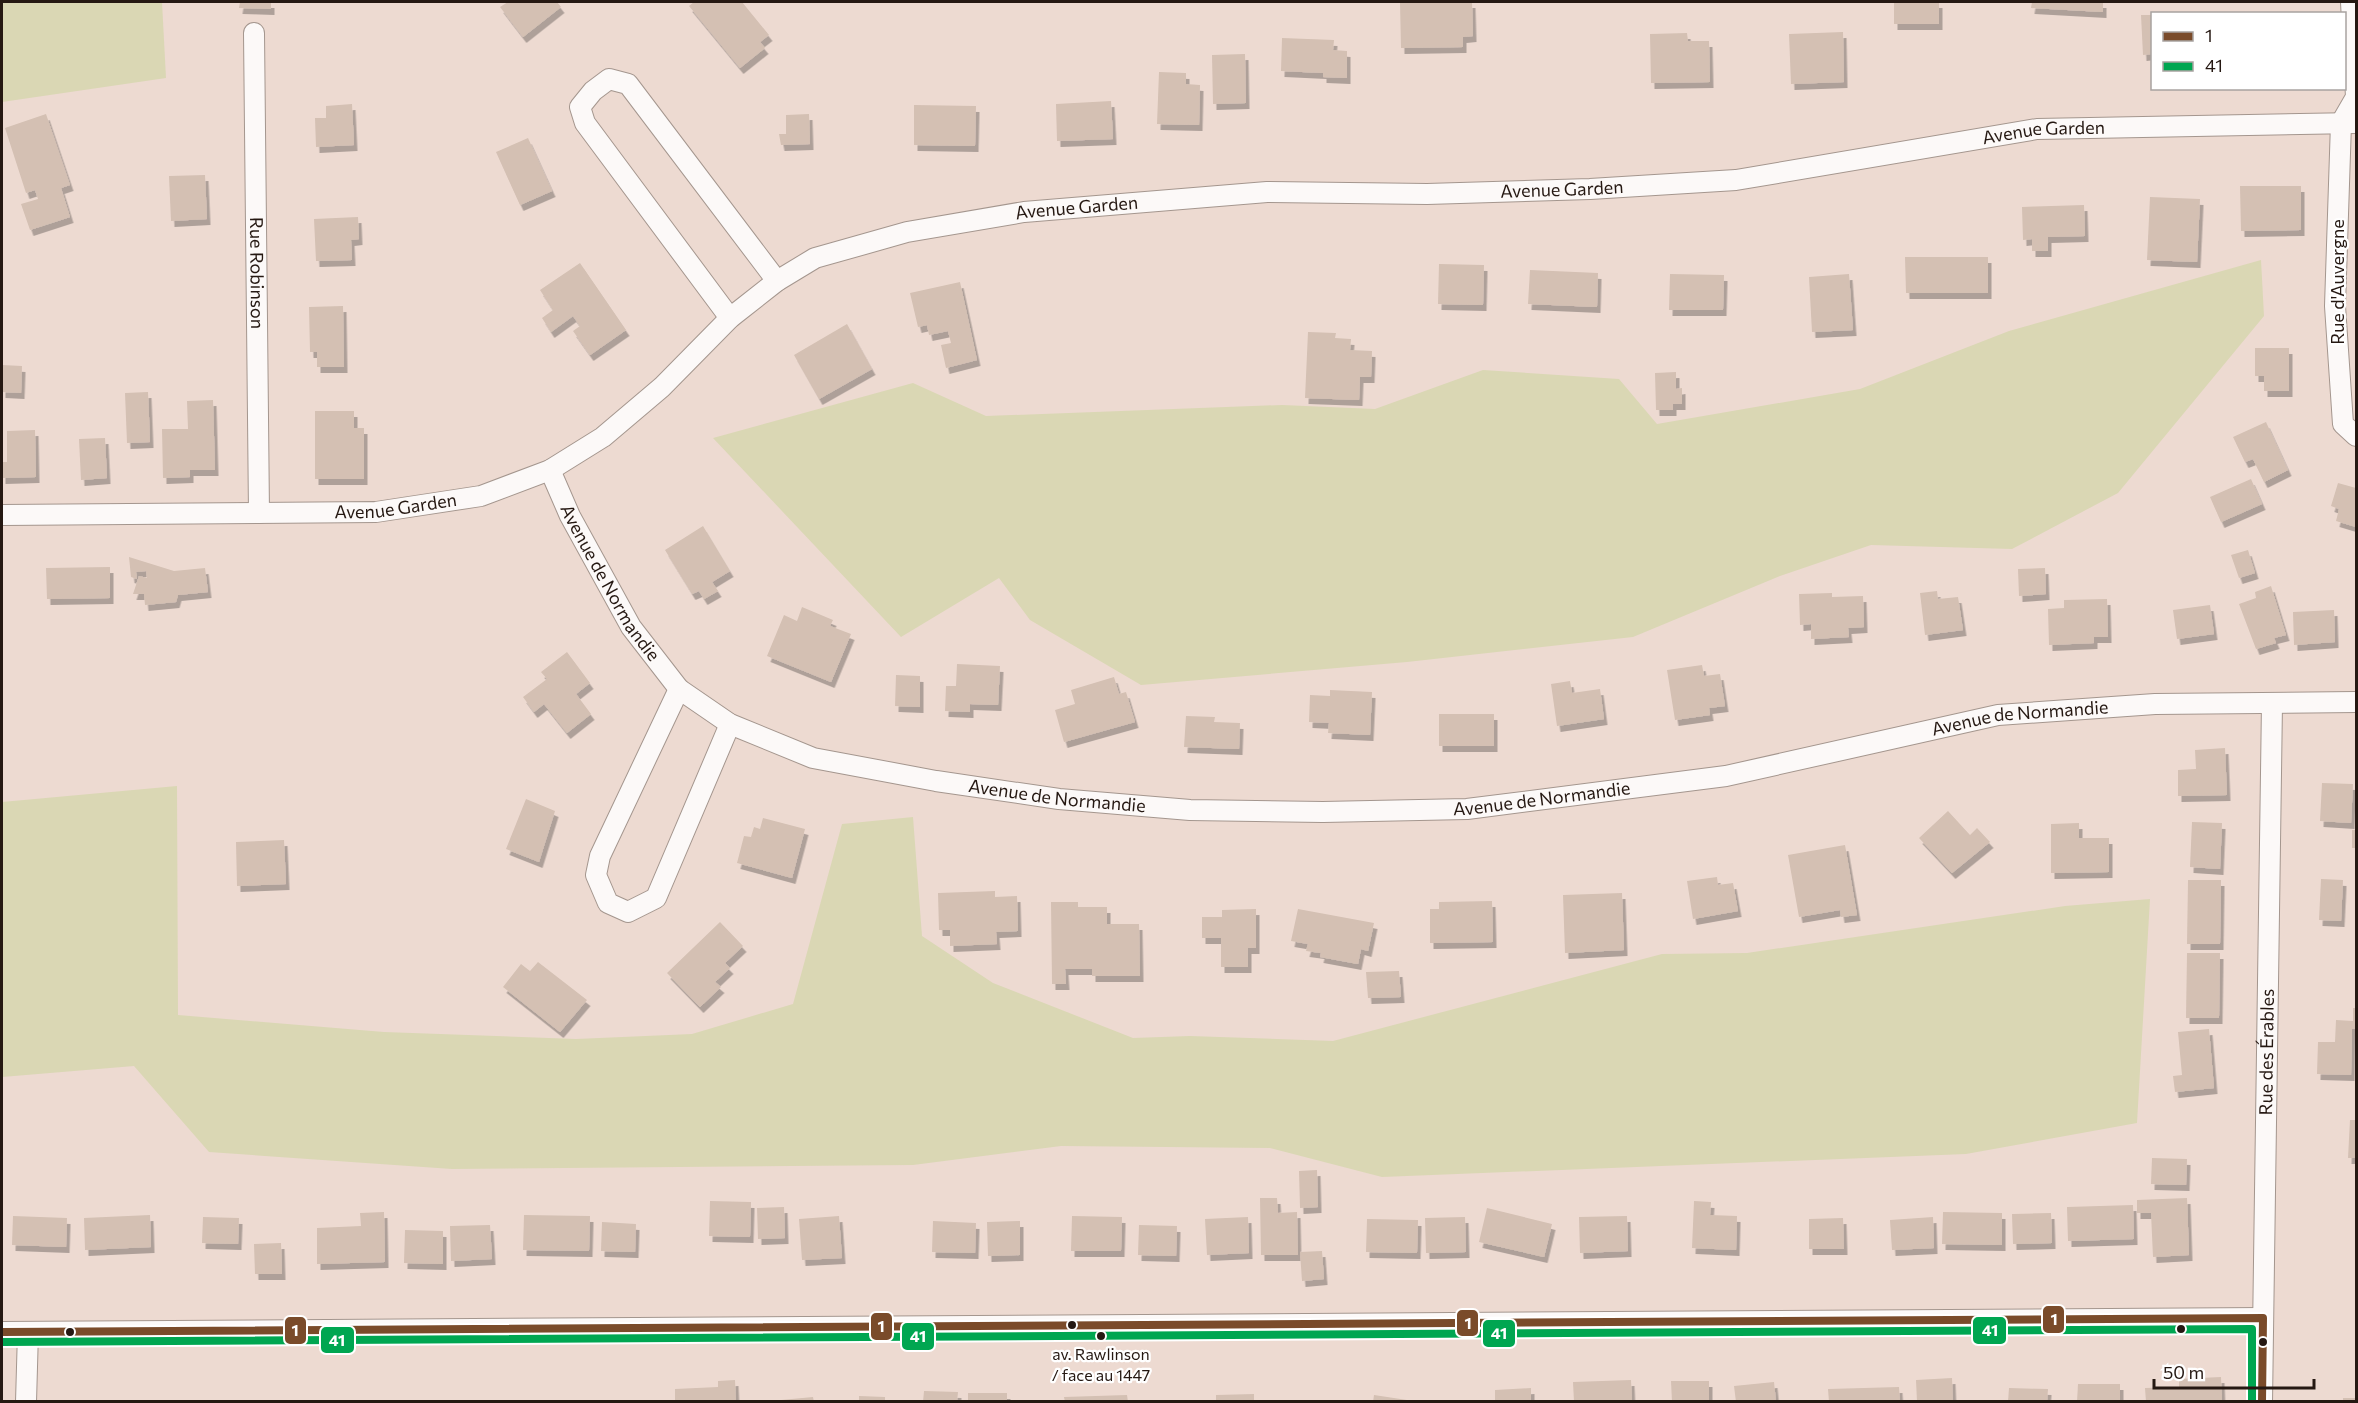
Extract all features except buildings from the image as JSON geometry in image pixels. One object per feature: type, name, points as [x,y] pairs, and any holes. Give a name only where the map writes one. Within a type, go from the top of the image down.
[{"type":"street","points":[[2349,123],[2356,97],[2351,2]]},
{"type":"street","name":"Rue Robinson","points":[[254,33],[259,513]]},
{"type":"street","points":[[730,318],[585,123],[580,107],[598,85],[609,79],[628,84],[777,281]]},
{"type":"street","name":"Avenue Garden","points":[[2,515],[376,512],[481,496],[550,470],[603,437],[662,387],[730,318],[777,281],[815,258],[895,236],[1024,212],[1267,192],[1427,194],[1590,189],[1724,181],[2037,129],[2349,123]]},
{"type":"street","name":"Rue d'Auvergne","points":[[2349,123],[2335,306],[2343,424],[2356,435]]},
{"type":"street","name":"Avenue de Normandie","points":[[550,470],[570,516],[631,627],[679,689],[730,724],[813,758],[947,783],[1059,799],[1190,810],[1323,812],[1467,809],[1726,776],[1998,715],[2155,704],[2356,702]]},
{"type":"street","points":[[679,689],[600,856],[596,875],[608,903],[628,912],[656,898],[730,724]]},
{"type":"street","name":"Rue des Érables","points":[[2262,1401],[2272,703]]},
{"type":"street","points":[[2,1332],[2263,1318]]},
{"type":"street","points":[[26,1401],[28,1332]]},
{"type":"shaded area","points":[[2,2],[162,2],[166,78],[2,102]]},
{"type":"shaded area","points":[[2261,260],[2264,316],[2118,493],[2012,549],[1871,545],[1780,576],[1633,637],[1407,662],[1141,685],[1030,620],[999,578],[901,637],[713,438],[913,383],[986,416],[1282,405],[1375,409],[1483,370],[1619,379],[1657,424],[1860,389],[2009,331]]},
{"type":"shaded area","points":[[177,786],[178,1015],[384,1032],[576,1039],[692,1034],[793,1004],[842,824],[913,817],[922,936],[993,983],[1133,1038],[1190,1036],[1333,1041],[1662,954],[1747,953],[2065,906],[2150,899],[2137,1123],[1966,1154],[1382,1177],[1270,1148],[1061,1146],[913,1165],[452,1169],[209,1152],[134,1066],[2,1077],[2,802]]},
{"type":"transit line","name":"1","points":[[2,1332],[2263,1318],[2262,1402]]},
{"type":"transit line","name":"41","points":[[2,1342],[2252,1329],[2252,1402]]},
{"type":"place","name":"av. Rawlinson / face au 1447","points":[[1101,1336]]}]
